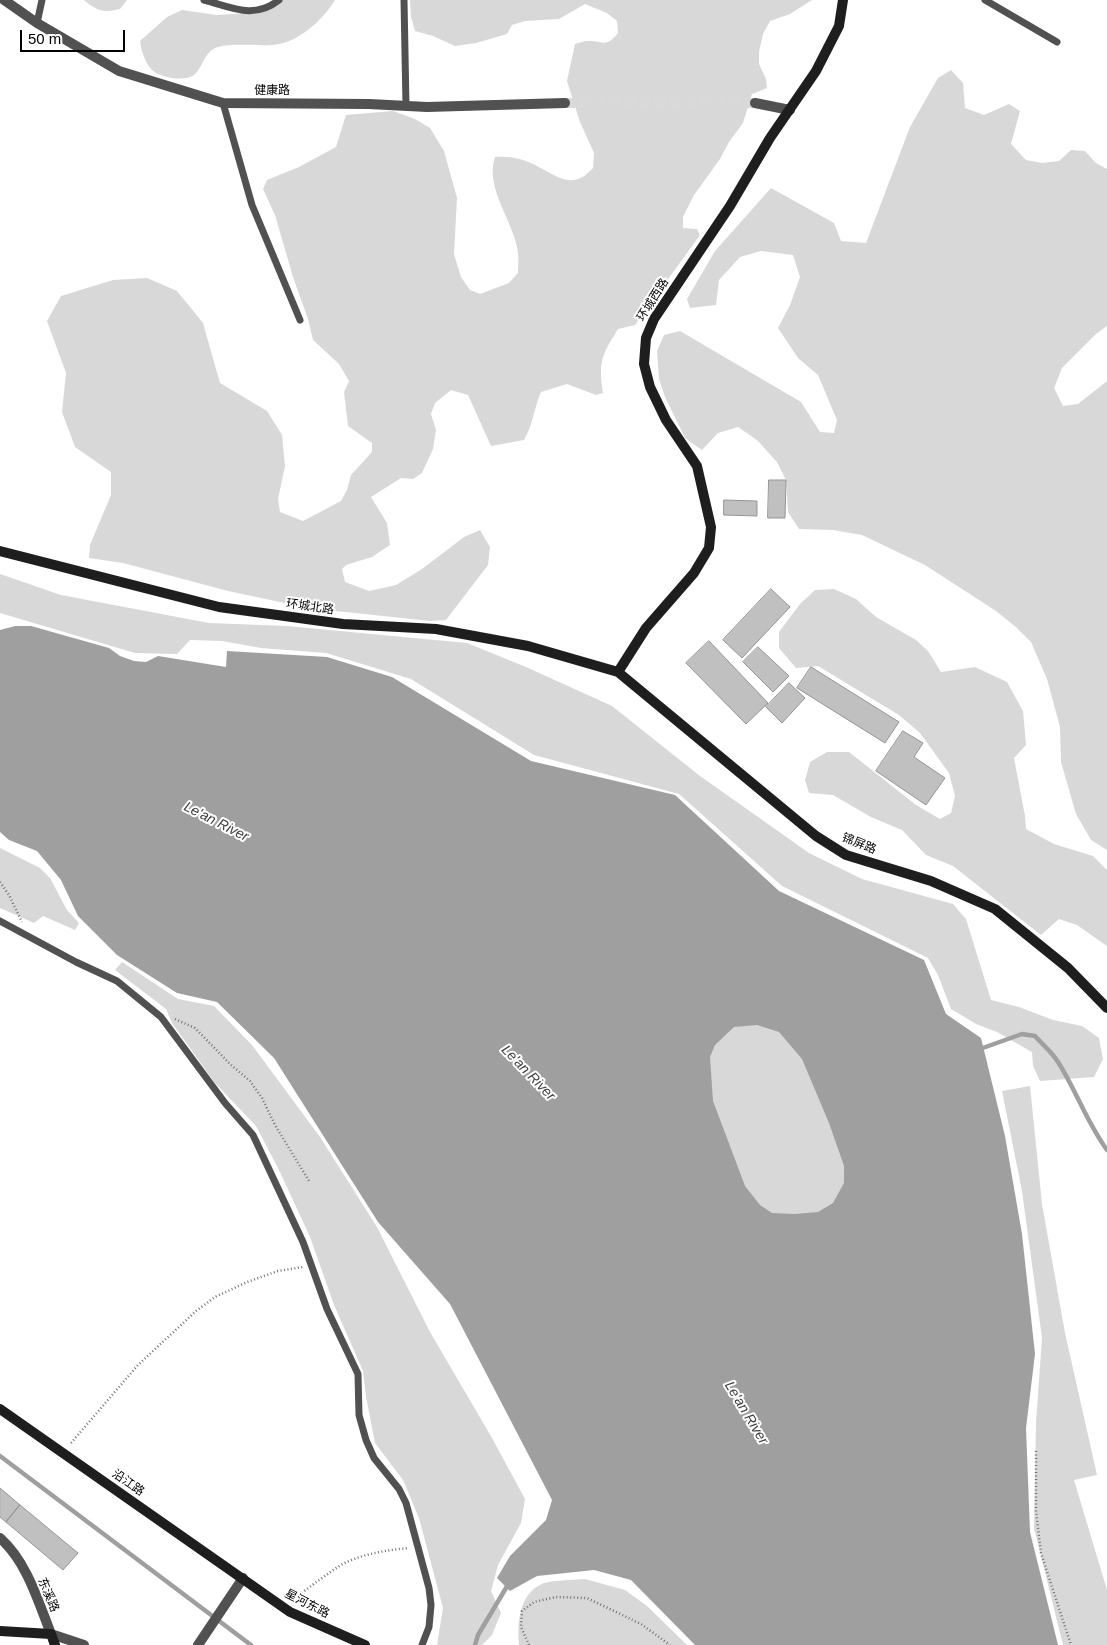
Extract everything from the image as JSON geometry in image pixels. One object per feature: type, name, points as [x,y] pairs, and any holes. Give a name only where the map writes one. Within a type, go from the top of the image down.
[{"type":"street","name":"健康路","points":[[4,0],[37,23],[119,71],[223,103],[369,104],[427,107],[565,103]]},
{"type":"street","name":"环城西路","points":[[618,672],[646,628],[694,573],[709,548],[711,527],[697,466],[666,420],[650,387],[644,364],[646,338],[654,319],[730,206],[770,138],[816,71],[839,26],[843,0]]},
{"type":"street","points":[[754,104],[790,110]]},
{"type":"street","name":"环城北路","points":[[0,551],[219,607],[343,624],[436,630],[528,646],[618,672]]},
{"type":"street","name":"锦屏路","points":[[618,672],[816,836],[846,855],[931,881],[995,909],[1068,968],[1107,1008]]},
{"type":"street","name":"沿江路","points":[[0,1409],[242,1578]]},
{"type":"street","name":"东溪路","points":[[0,1538],[9,1546],[32,1585],[51,1634]]},
{"type":"street","points":[[198,1645],[242,1578]]},
{"type":"street","name":"星河东路","points":[[242,1578],[290,1612],[365,1645]]},
{"type":"street","points":[[0,1631],[51,1634],[84,1645]]},
{"type":"street","points":[[51,1634],[55,1645]]},
{"type":"lane","points":[[37,23],[42,0]]},
{"type":"lane","points":[[204,0],[248,12],[271,6],[279,0]]},
{"type":"lane","points":[[404,0],[406,106]]},
{"type":"lane","points":[[984,0],[1057,42]]},
{"type":"lane","points":[[223,103],[252,205],[300,320]]},
{"type":"lane","points":[[0,921],[76,962],[117,981],[161,1017],[225,1103],[253,1135],[303,1242],[327,1309],[358,1374],[359,1415],[366,1440],[374,1458],[399,1489],[406,1503],[429,1588],[431,1605],[429,1627],[422,1645]]},
{"type":"path","points":[[0,882],[10,895],[29,936]]},
{"type":"path","points":[[161,1017],[178,1020],[195,1028],[230,1064],[250,1081],[262,1098],[275,1125],[309,1181]]},
{"type":"path","points":[[63,1453],[138,1365],[196,1311],[215,1296],[278,1270],[312,1266]]},
{"type":"path","points":[[1036,1451],[1036,1511],[1042,1553],[1071,1645]]},
{"type":"path","points":[[283,1607],[342,1564],[390,1550],[418,1547]]},
{"type":"path","points":[[530,1645],[521,1627],[522,1611],[534,1602],[556,1597],[587,1598],[641,1624],[670,1645]]},
{"type":"shaded area","points":[[84,0],[127,0],[120,9],[105,11],[93,7]]},
{"type":"shaded area","points":[[272,0],[335,0],[324,15],[300,36],[281,44],[218,47],[207,55],[194,75],[190,77],[179,79],[160,75],[151,69],[145,59],[140,41],[167,17],[182,10],[217,15],[262,12]]},
{"type":"shaded area","points":[[410,0],[812,0],[790,14],[770,21],[763,34],[759,52],[759,64],[766,79],[767,88],[752,94],[743,123],[694,195],[683,217],[683,228],[697,229],[700,235],[635,325],[618,329],[608,345],[601,366],[603,393],[596,395],[567,384],[541,392],[524,440],[491,446],[468,395],[451,390],[435,403],[431,414],[436,430],[433,449],[422,473],[413,479],[401,478],[371,497],[387,523],[390,545],[372,557],[346,565],[342,569],[345,582],[369,591],[396,585],[422,569],[464,537],[480,530],[490,547],[488,565],[446,620],[430,621],[308,608],[228,591],[123,563],[89,558],[90,545],[111,495],[111,472],[75,447],[62,412],[66,373],[47,321],[61,296],[113,280],[147,278],[177,291],[203,323],[220,383],[267,411],[282,435],[285,466],[278,499],[280,512],[303,521],[341,501],[347,490],[351,475],[372,452],[372,443],[348,426],[344,392],[349,381],[339,364],[313,340],[275,215],[263,189],[267,180],[299,167],[336,147],[346,115],[393,111],[415,119],[430,128],[444,151],[457,198],[454,254],[461,277],[470,290],[480,294],[509,283],[518,273],[516,242],[501,205],[494,181],[495,157],[522,160],[559,178],[569,180],[582,177],[593,168],[594,153],[580,122],[567,81],[575,44],[586,41],[604,43],[610,41],[618,33],[617,21],[607,13],[585,4],[559,19],[525,21],[512,25],[507,34],[476,43],[455,46],[433,36],[415,31],[411,17]]},
{"type":"shaded area","points":[[951,70],[963,83],[965,108],[984,115],[1009,104],[1020,111],[1011,144],[1026,160],[1042,163],[1059,161],[1071,150],[1085,151],[1096,163],[1107,169],[1107,326],[1096,334],[1062,368],[1054,388],[1063,406],[1078,404],[1107,381],[1107,850],[1091,840],[1076,814],[1061,762],[1060,727],[1047,679],[1031,642],[996,611],[925,565],[862,535],[833,530],[799,529],[788,512],[786,480],[777,462],[757,440],[738,427],[718,433],[702,450],[685,438],[665,397],[659,379],[657,351],[664,335],[680,331],[801,402],[820,432],[834,433],[837,420],[818,375],[798,358],[778,328],[790,305],[800,277],[793,255],[761,251],[740,257],[719,280],[716,305],[690,308],[687,299],[715,251],[771,188],[834,223],[841,241],[866,243],[910,127],[938,78]]},
{"type":"shaded area","points":[[0,574],[61,595],[209,623],[287,626],[467,643],[526,667],[612,706],[700,776],[809,853],[862,879],[953,904],[966,919],[991,1000],[1019,1007],[1053,1020],[1082,1026],[1099,1038],[1103,1059],[1094,1077],[1040,1081],[1033,1066],[1032,1052],[997,1032],[976,1024],[951,1009],[938,975],[928,958],[782,886],[679,794],[534,755],[411,679],[326,653],[261,648],[222,641],[190,640],[177,654],[135,653],[0,613]]},
{"type":"shaded area","points":[[834,589],[856,599],[876,617],[916,640],[928,651],[941,672],[975,667],[1007,682],[1023,711],[1026,745],[1014,758],[1026,829],[1054,844],[1093,856],[1107,870],[1107,946],[1077,925],[1059,919],[1041,935],[953,866],[926,855],[902,830],[871,817],[833,795],[809,793],[805,780],[810,762],[827,752],[849,752],[916,805],[940,819],[951,813],[955,796],[949,773],[920,733],[899,715],[818,666],[796,668],[779,648],[779,632],[800,604],[815,590]]},
{"type":"shaded area","points":[[0,848],[40,868],[50,878],[67,910],[79,923],[75,930],[43,916],[34,923],[0,908]]},
{"type":"shaded area","points":[[122,962],[178,999],[214,1006],[252,1045],[320,1137],[377,1227],[430,1332],[525,1499],[521,1523],[498,1565],[491,1591],[501,1613],[492,1635],[482,1645],[437,1645],[443,1608],[419,1518],[403,1480],[375,1443],[363,1371],[334,1305],[310,1237],[256,1126],[215,1083],[172,1023],[166,1009],[115,970]]},
{"type":"shaded area","points":[[719,964],[992,1117],[779,1246],[701,1111]]},
{"type":"shaded area","points":[[1030,1086],[1042,1204],[1065,1333],[1097,1475],[1074,1480],[1107,1590],[1107,1645],[1063,1645],[1034,1528],[1036,1422],[1042,1338],[1022,1191],[1002,1091]]},
{"type":"shaded area","points":[[585,1579],[625,1590],[647,1606],[687,1645],[519,1645],[521,1610],[528,1595],[534,1589],[550,1582]]},
{"type":"water","name":"Le'an River","points":[[15,626],[31,626],[109,648],[120,656],[134,661],[146,662],[158,656],[226,667],[227,651],[327,657],[392,677],[531,761],[675,795],[779,891],[924,960],[946,1014],[981,1038],[1005,1136],[1022,1234],[1035,1354],[1026,1428],[1030,1532],[1058,1645],[695,1645],[631,1580],[594,1570],[537,1576],[510,1591],[497,1578],[510,1556],[546,1520],[552,1500],[450,1304],[378,1222],[274,1058],[217,1002],[177,993],[117,955],[78,916],[61,880],[37,851],[9,840],[0,832],[0,630]],"holes":[[[757,1025],[779,1032],[802,1059],[829,1123],[844,1166],[844,1183],[833,1203],[818,1212],[772,1213],[760,1205],[745,1186],[713,1101],[710,1057],[715,1045],[734,1027]]]},
{"type":"building","points":[[769,480],[786,480],[785,518],[768,518]]},
{"type":"building","points":[[724,500],[757,501],[757,516],[724,515]]},
{"type":"building","points":[[771,589],[790,607],[742,658],[723,640]]},
{"type":"building","points":[[709,641],[768,703],[746,724],[686,663]]},
{"type":"building","points":[[758,647],[789,676],[773,692],[743,662]]},
{"type":"building","points":[[811,667],[899,722],[885,743],[797,688]]},
{"type":"building","points":[[789,683],[805,698],[782,723],[766,707]]},
{"type":"building","points":[[903,731],[923,743],[914,757],[945,778],[926,805],[876,771]]},
{"type":"building","points":[[0,1488],[20,1505],[6,1522],[0,1517]]},
{"type":"building","points":[[20,1505],[78,1553],[63,1570],[6,1522]]},
{"type":"waterway","points":[[980,1049],[1022,1034],[1035,1036],[1058,1062],[1093,1129],[1107,1150]]},
{"type":"waterway","points":[[0,1456],[251,1645]]},
{"type":"waterway","points":[[475,1645],[478,1635],[509,1583]]},
{"type":"tunnel","points":[[565,103],[755,103]]}]
